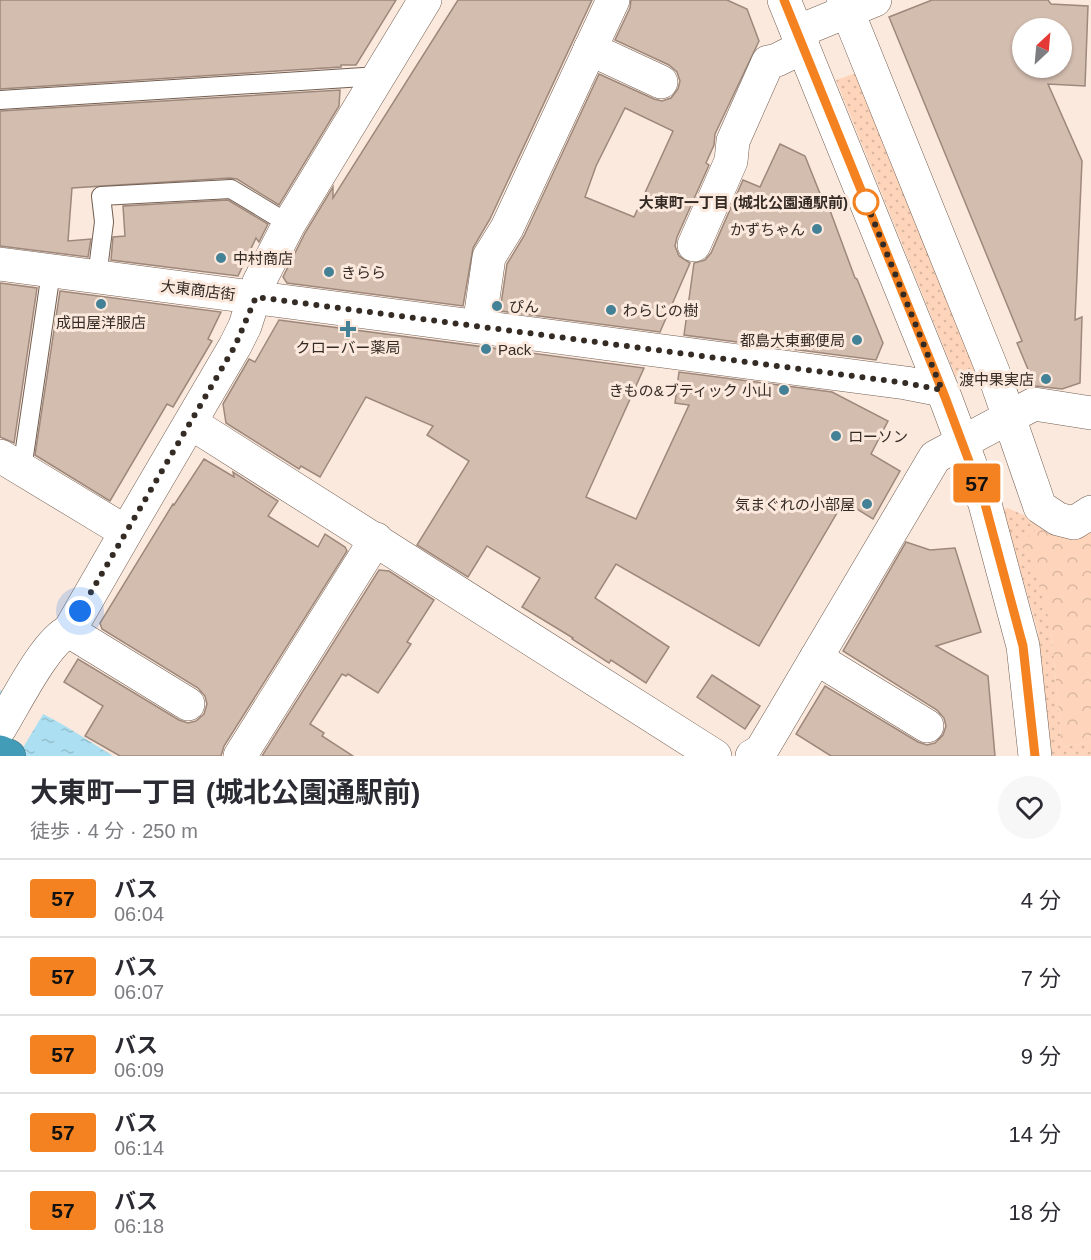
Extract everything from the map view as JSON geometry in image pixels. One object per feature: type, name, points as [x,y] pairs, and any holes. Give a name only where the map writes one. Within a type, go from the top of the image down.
[{"type":"highway","points":[[0,752],[9,756]]},
{"type":"street","points":[[0,728],[54,640],[69,631],[191,423],[235,346],[256,297],[259,282],[289,224],[425,0]]},
{"type":"street","points":[[479,326],[489,256],[507,228],[613,0]]},
{"type":"street","points":[[784,0],[963,442],[993,530],[1023,646],[1035,756]]},
{"type":"street","points":[[694,245],[731,161],[733,141],[768,62],[777,60],[800,39],[855,4],[1010,417],[1041,507],[1058,519],[1074,523],[1091,512]]},
{"type":"street","points":[[590,50],[661,82]]},
{"type":"street","name":"大東商店街","points":[[0,264],[479,326],[942,390]]},
{"type":"street","points":[[752,756],[761,751],[935,457],[1034,404],[1091,413]]},
{"type":"street","points":[[191,423],[715,756]]},
{"type":"street","points":[[11,462],[126,532]]},
{"type":"street","points":[[240,756],[376,539]]},
{"type":"street","points":[[69,631],[188,704]]},
{"type":"street","points":[[816,658],[927,726]]},
{"type":"lane","points":[[0,100],[379,76]]},
{"type":"lane","points":[[97,278],[104,222],[101,196],[231,189],[289,224]]},
{"type":"lane","points":[[11,462],[51,272]]},
{"type":"green space","points":[[856,73],[978,371],[957,380],[836,80]]},
{"type":"green space","points":[[1008,508],[1076,539],[1051,628],[1062,747],[1091,742],[1091,756],[1051,756],[1038,632],[1003,509]]},
{"type":"green space","points":[[1035,528],[1072,535],[1091,532],[1091,742],[1062,747],[1051,628],[1029,550],[1020,547],[1022,535],[1033,537]]},
{"type":"water","points":[[0,690],[67,727],[113,756],[0,756]]},
{"type":"pier","points":[[11,692],[45,711],[18,756],[0,756]]},
{"type":"building","points":[[0,0],[396,0],[356,65],[0,89]]},
{"type":"building","points":[[458,0],[592,0],[490,219],[473,248],[463,306],[287,283],[283,277],[305,233],[333,187],[333,198]]},
{"type":"building","points":[[631,0],[727,0],[747,9],[759,41],[715,134],[714,145],[706,163],[709,165],[677,237],[675,246],[679,256],[690,263],[660,332],[500,311],[507,264],[524,236],[599,74],[662,101],[671,98],[678,89],[680,81],[677,72],[669,65],[615,40],[630,8]],"holes":[[[625,108],[673,131],[634,217],[585,197],[596,166]]]},
{"type":"building","points":[[932,0],[1048,0],[1051,4],[1088,6],[1085,86],[1048,84],[1082,161],[1075,320],[1082,317],[1080,383],[1062,389],[1035,386],[1017,343],[1022,341],[889,17]]},
{"type":"building","points":[[340,90],[339,106],[279,205],[237,179],[230,178],[72,188],[68,241],[91,239],[88,257],[0,246],[0,111]]},
{"type":"building","points":[[780,144],[805,156],[825,206],[828,205],[855,278],[883,343],[876,360],[684,335],[694,263],[705,260],[711,253],[743,180],[760,187]]},
{"type":"building","points":[[228,200],[268,224],[259,242],[256,238],[238,276],[111,260],[113,237],[125,236],[123,206]]},
{"type":"building","points":[[0,283],[37,288],[14,443],[0,437]]},
{"type":"building","points":[[60,291],[221,312],[208,339],[212,341],[173,407],[167,404],[110,501],[35,455]]},
{"type":"building","points":[[279,320],[644,368],[586,497],[636,519],[689,405],[675,403],[679,372],[832,392],[888,421],[871,454],[900,471],[873,519],[844,501],[759,646],[616,564],[595,598],[669,647],[646,683],[611,660],[609,663],[522,607],[540,578],[487,546],[468,577],[417,545],[469,461],[427,435],[433,426],[366,397],[320,477],[301,466],[299,469],[226,423],[223,404],[249,359],[255,362]]},
{"type":"building","points":[[204,459],[234,477],[233,472],[278,501],[268,516],[318,547],[325,534],[345,547],[347,551],[224,746],[221,756],[120,756],[85,736],[103,706],[64,682],[78,659],[179,720],[188,723],[196,721],[204,714],[207,704],[205,696],[198,688],[102,629],[100,623],[173,504]]},
{"type":"building","points":[[906,542],[930,550],[955,548],[981,632],[936,646],[988,676],[995,756],[831,756],[796,734],[825,686],[918,742],[927,745],[935,743],[943,735],[946,726],[944,718],[937,710],[843,651]]},
{"type":"building","points":[[379,570],[389,571],[434,600],[407,642],[411,644],[378,693],[348,674],[346,676],[342,674],[310,724],[324,733],[322,736],[353,756],[262,756]]},
{"type":"building","points":[[712,675],[760,706],[745,729],[697,697]]},
{"type":"bus line","name":"57","points":[[784,0],[963,442],[985,504],[1023,646],[1035,756]]},
{"type":"place","name":"大東町一丁目 (城北公園通駅前)","points":[[866,202]]},
{"type":"place","name":"かずちゃん","points":[[817,229]]},
{"type":"place","name":"中村商店","points":[[221,258]]},
{"type":"place","name":"きらら","points":[[329,272]]},
{"type":"place","name":"成田屋洋服店","points":[[101,304]]},
{"type":"place","name":"ぴん","points":[[497,306]]},
{"type":"place","name":"わらじの樹","points":[[611,310]]},
{"type":"place","name":"クローバー薬局","points":[[348,329]]},
{"type":"place","name":"都島大東郵便局","points":[[857,340]]},
{"type":"place","name":"Pack","points":[[486,349]]},
{"type":"place","name":"渡中果実店","points":[[1046,379]]},
{"type":"place","name":"きもの&ブティック 小山","points":[[784,390]]},
{"type":"place","name":"ローソン","points":[[836,436]]},
{"type":"place","name":"気まぐれの小部屋","points":[[867,504]]},
{"type":"route","points":[[80,611],[235,346],[256,297],[906,383],[942,390],[866,202]]}]
